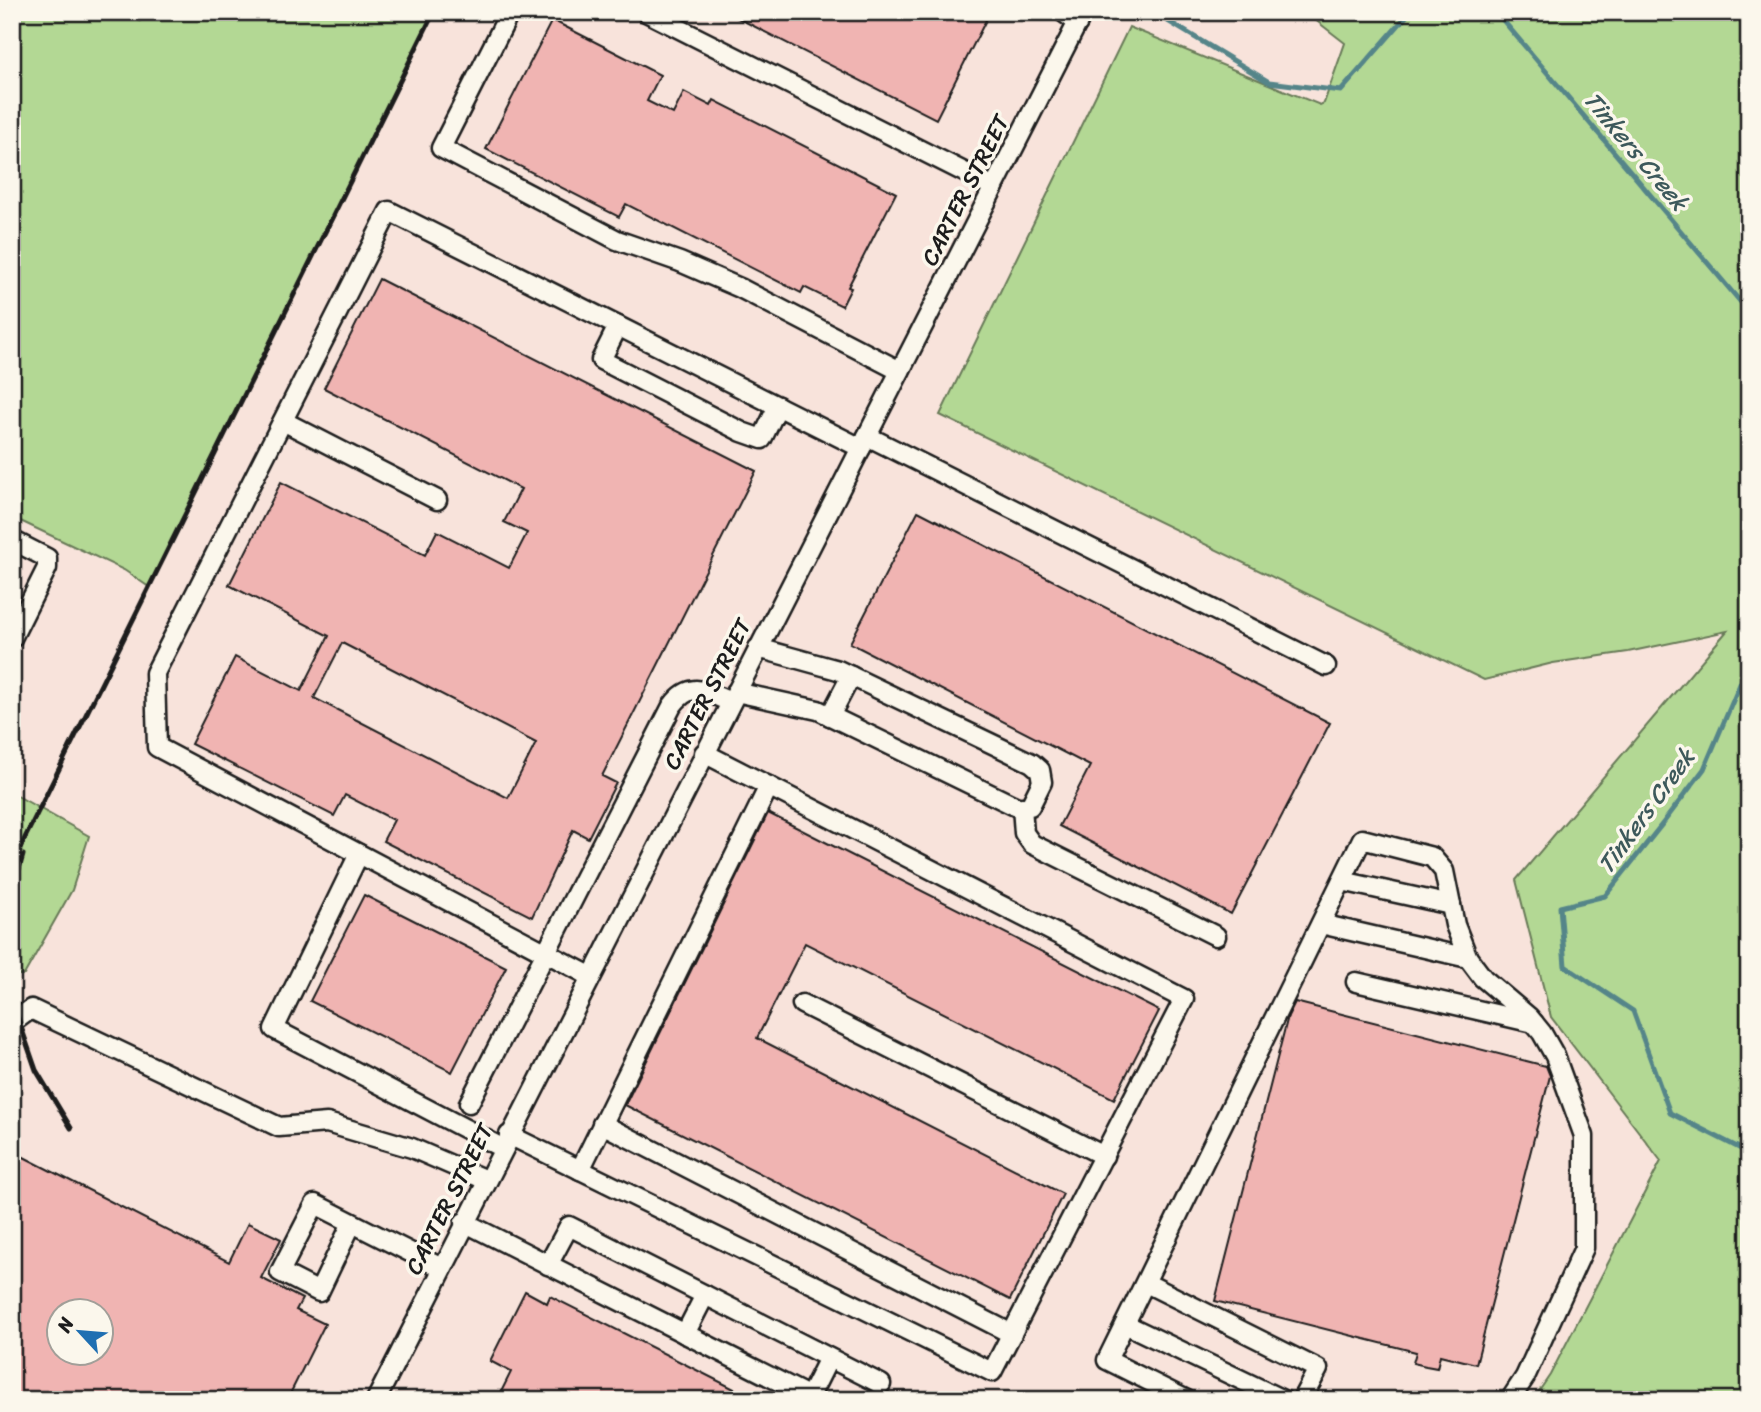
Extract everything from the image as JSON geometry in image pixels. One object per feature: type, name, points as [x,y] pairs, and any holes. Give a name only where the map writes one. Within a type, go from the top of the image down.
[{"type":"street","points":[[510,12],[441,148],[617,240],[680,262],[740,288],[900,371]]},
{"type":"street","points":[[646,12],[994,187]]},
{"type":"street","name":"CARTER STREET","points":[[382,1398],[464,1222],[994,187],[1075,16]]},
{"type":"street","points":[[590,976],[157,747],[155,673],[389,211],[778,406],[864,442],[1326,666]]},
{"type":"street","points":[[618,326],[601,360],[742,432],[762,439],[778,406]]},
{"type":"street","points":[[283,421],[437,500]]},
{"type":"street","points":[[12,540],[47,558],[47,568],[12,638]]},
{"type":"street","points":[[469,1103],[672,706],[681,694],[692,689],[818,710],[1008,804],[1030,806],[1042,782],[1040,770],[1032,764],[838,670],[758,648]]},
{"type":"street","points":[[830,716],[851,676]]},
{"type":"street","points":[[359,854],[274,1029],[506,1142],[580,1170],[992,1372],[1184,999],[704,753]]},
{"type":"street","points":[[580,1170],[769,786]]},
{"type":"street","points":[[1022,807],[1024,833],[1032,844],[1216,936]]},
{"type":"street","points":[[1187,1400],[1107,1360],[1362,839],[1433,856],[1444,872],[1455,925],[1468,958],[1483,978],[1534,1023],[1555,1056],[1584,1136],[1584,1248],[1525,1377],[1510,1400]]},
{"type":"street","points":[[1342,881],[1451,905]]},
{"type":"street","points":[[1321,924],[1468,958]]},
{"type":"street","points":[[1356,982],[1534,1023]]},
{"type":"street","points":[[802,1004],[1104,1156]]},
{"type":"street","points":[[12,1023],[31,1009],[279,1127],[327,1123],[412,1148],[486,1180]]},
{"type":"street","points":[[602,1124],[1012,1334]]},
{"type":"street","points":[[352,1223],[319,1292],[280,1272],[315,1204],[442,1268]]},
{"type":"street","points":[[464,1222],[813,1398],[829,1358]]},
{"type":"street","points":[[548,1265],[569,1226],[881,1384]]},
{"type":"street","points":[[1146,1283],[1318,1368],[1302,1400]]},
{"type":"street","points":[[685,1334],[705,1295]]},
{"type":"street","points":[[1125,1324],[1283,1400]]},
{"type":"shaded area","points":[[12,12],[1749,12],[1749,607],[1551,1017],[1661,1161],[1550,1375],[1596,1400],[12,1400]]},
{"type":"green space","points":[[12,12],[122,12],[140,21],[147,12],[434,12],[149,587],[124,570],[12,517]]},
{"type":"green space","points":[[1305,12],[1749,12],[1749,1400],[1533,1400],[1550,1375],[1661,1161],[1551,1017],[1516,880],[1727,631],[1628,652],[1553,663],[1484,680],[940,415],[1129,27],[1320,105],[1324,103],[1345,43]]},
{"type":"green space","points":[[12,793],[89,836],[72,890],[24,975],[12,975]]},
{"type":"building","points":[[726,12],[990,12],[936,119]]},
{"type":"building","points":[[552,20],[660,75],[647,101],[673,114],[684,92],[711,106],[714,100],[896,193],[848,287],[851,288],[842,306],[804,287],[801,293],[626,204],[619,217],[486,149]]},
{"type":"building","points":[[379,279],[756,471],[602,776],[616,783],[588,838],[573,830],[532,917],[383,841],[394,820],[345,795],[334,816],[191,744],[235,657],[301,691],[329,636],[229,585],[281,482],[425,555],[437,531],[509,568],[527,533],[504,522],[521,489],[324,388]],"holes":[[[342,643],[536,743],[508,798],[314,698]]]},
{"type":"building","points":[[918,511],[1330,723],[1231,914],[1059,826],[1090,766],[850,643]]},
{"type":"building","points":[[768,813],[1159,1011],[1114,1099],[805,943],[757,1038],[1063,1194],[1010,1300],[625,1105]]},
{"type":"building","points":[[364,895],[506,967],[452,1072],[310,1001]]},
{"type":"building","points":[[1295,1002],[1546,1066],[1550,1076],[1476,1364],[1440,1355],[1437,1368],[1413,1363],[1416,1352],[1215,1301],[1288,1016]]},
{"type":"building","points":[[12,1151],[229,1262],[248,1223],[281,1239],[261,1278],[302,1299],[296,1310],[325,1324],[287,1400],[12,1400]]},
{"type":"building","points":[[525,1291],[547,1303],[550,1296],[756,1400],[497,1400],[511,1372],[490,1361]]},
{"type":"waterway","name":"Tinkers Creek","points":[[1153,12],[1269,82],[1341,91],[1410,12]]},
{"type":"waterway","name":"Tinkers Creek","points":[[1496,12],[1749,312]]},
{"type":"waterway","name":"Tinkers Creek","points":[[1749,663],[1704,769],[1663,823],[1605,896],[1560,907],[1565,966],[1633,1011],[1670,1113],[1749,1153]]},
{"type":"railway","points":[[12,864],[434,12]]},
{"type":"railway","points":[[12,893],[23,855]]},
{"type":"railway","points":[[12,1001],[36,1070],[71,1128]]}]
